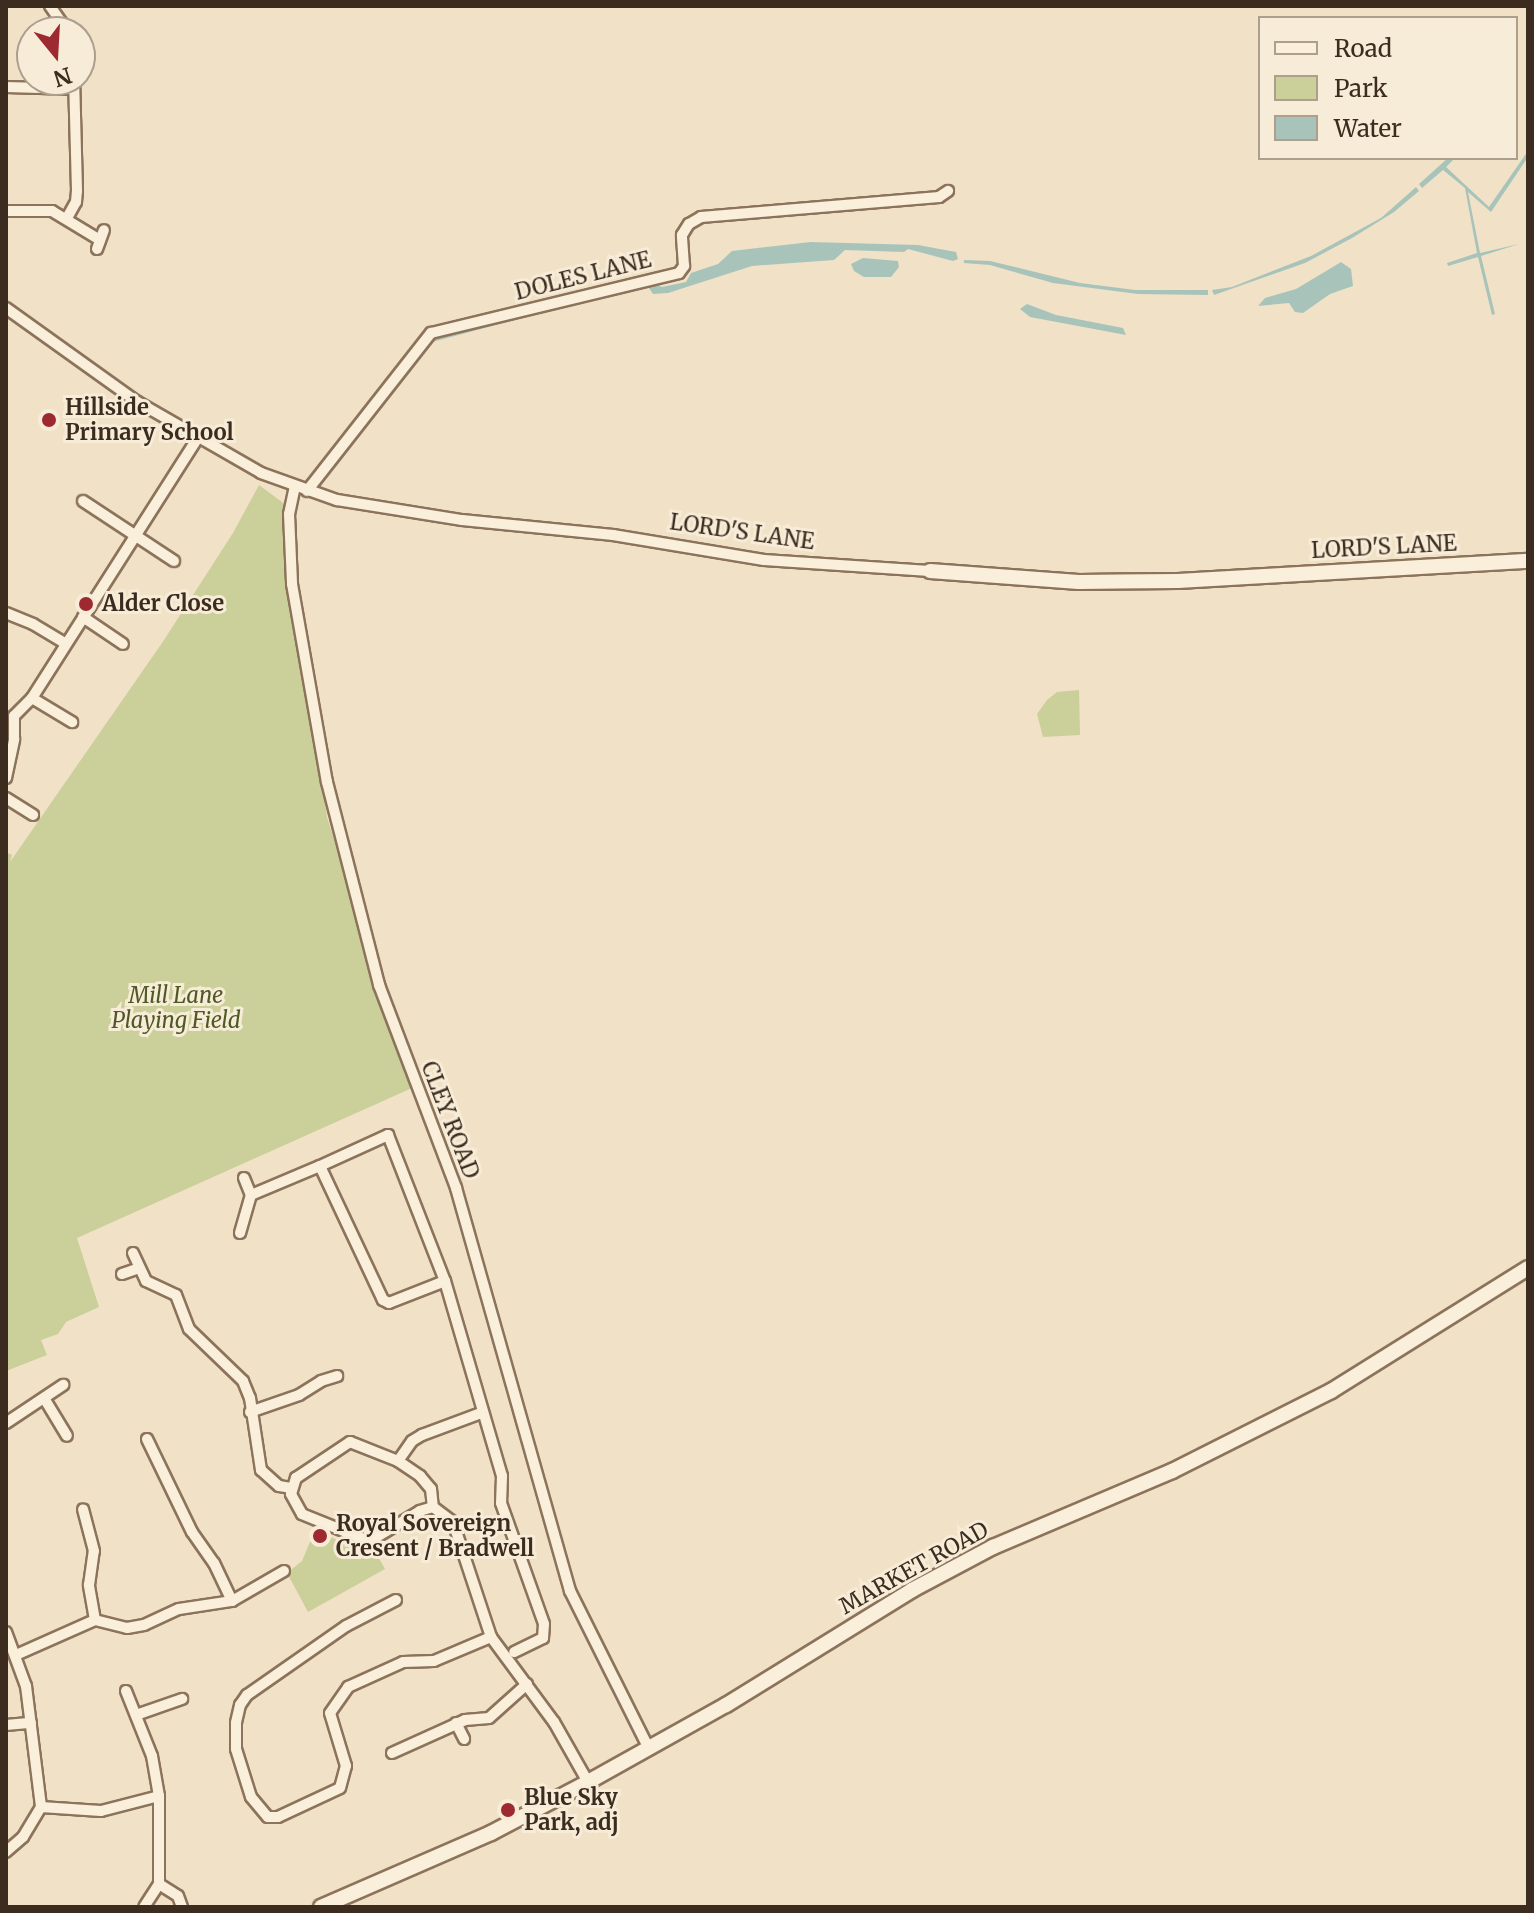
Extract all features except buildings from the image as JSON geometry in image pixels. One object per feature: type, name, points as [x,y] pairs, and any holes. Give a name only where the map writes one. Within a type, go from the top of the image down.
[{"type":"street","points":[[67,218],[76,202],[77,191],[74,96]]},
{"type":"street","name":"DOLES LANE","points":[[307,491],[431,333],[679,273],[684,266],[682,235],[689,224],[701,217],[939,197],[948,191]]},
{"type":"street","points":[[6,211],[40,209],[67,218],[101,240]]},
{"type":"street","name":"LORD'S LANE","points":[[6,308],[115,387],[261,473],[307,491],[382,509],[613,535],[764,560],[1079,582],[1178,581],[1528,561]]},
{"type":"street","points":[[6,778],[14,739],[10,717],[32,698],[199,436]]},
{"type":"street","name":"CLEY ROAD","points":[[295,486],[289,514],[292,584],[327,782],[379,985],[456,1188],[570,1591],[649,1749]]},
{"type":"street","points":[[83,501],[174,561]]},
{"type":"street","points":[[6,613],[33,624],[65,643]]},
{"type":"street","points":[[83,617],[123,644]]},
{"type":"street","points":[[32,698],[72,723]]},
{"type":"street","points":[[6,798],[33,815]]},
{"type":"street","points":[[251,1195],[388,1135],[445,1281],[481,1413],[502,1476],[501,1503],[546,1633],[532,1645],[514,1652]]},
{"type":"street","points":[[320,1166],[383,1300],[389,1303],[445,1281]]},
{"type":"street","points":[[240,1233],[251,1195],[244,1178]]},
{"type":"street","points":[[133,1253],[146,1281],[176,1295],[189,1329],[243,1381],[261,1470],[279,1486],[291,1488]]},
{"type":"street","points":[[122,1274],[139,1268]]},
{"type":"street","name":"MARKET ROAD","points":[[321,1907],[491,1833],[588,1782],[649,1749],[912,1590],[993,1547],[1172,1471],[1331,1391],[1528,1268]]},
{"type":"street","points":[[250,1412],[299,1395],[337,1376]]},
{"type":"street","points":[[6,1423],[63,1385]]},
{"type":"street","points":[[44,1398],[67,1436]]},
{"type":"street","points":[[398,1461],[412,1441],[422,1435],[481,1413]]},
{"type":"street","points":[[147,1439],[192,1532],[214,1563],[232,1601]]},
{"type":"street","points":[[433,1507],[366,1540],[302,1514],[292,1500],[291,1488],[296,1478],[350,1442],[398,1461],[420,1476],[431,1489],[433,1507],[453,1522],[491,1637],[502,1657],[527,1684],[588,1782]]},
{"type":"street","points":[[83,1509],[94,1551],[89,1585],[95,1620]]},
{"type":"street","points":[[16,1655],[95,1620],[127,1628],[144,1625],[179,1609],[232,1601],[284,1571]]},
{"type":"street","points":[[396,1600],[346,1626],[247,1695],[240,1705],[236,1749],[251,1797],[268,1817],[278,1817],[340,1788],[346,1766],[330,1713],[348,1687],[403,1662],[434,1661],[491,1637]]},
{"type":"street","points":[[6,1632],[26,1686],[41,1807],[23,1837],[6,1852]]},
{"type":"street","points":[[392,1753],[456,1723],[489,1718],[527,1684]]},
{"type":"street","points":[[126,1691],[152,1756],[159,1796],[159,1884],[144,1907]]},
{"type":"street","points":[[136,1715],[182,1699]]},
{"type":"street","points":[[6,1725],[31,1723]]},
{"type":"street","points":[[456,1723],[464,1739]]},
{"type":"street","points":[[41,1807],[101,1811],[159,1796]]},
{"type":"street","points":[[159,1884],[178,1896],[182,1907]]},
{"type":"green space","name":"Mill Lane Playing Field","points":[[259,485],[286,505],[327,817],[356,909],[382,1008],[412,1088],[77,1238],[99,1307],[66,1322],[58,1334],[41,1340],[47,1355],[6,1371],[6,852],[12,855],[10,862],[162,643],[233,533]]},
{"type":"green space","points":[[1079,690],[1080,735],[1043,737],[1037,714],[1047,700],[1057,692]]},
{"type":"green space","points":[[315,1530],[358,1549],[373,1548],[385,1569],[308,1612],[287,1573],[302,1561]]},
{"type":"water","points":[[1528,151],[1528,157],[1491,212],[1468,192],[1480,253],[1519,244],[1481,256],[1495,314],[1492,315],[1478,257],[1448,266],[1447,263],[1477,253],[1465,188],[1443,170],[1422,188],[1419,184],[1446,160],[1453,160],[1446,167],[1489,207]]},
{"type":"water","points":[[1416,187],[1419,191],[1394,212],[1352,238],[1305,263],[1214,295],[1212,290],[1232,287],[1311,256],[1381,218]]},
{"type":"water","points":[[811,242],[918,245],[956,252],[958,259],[953,261],[908,249],[904,252],[845,250],[834,260],[752,266],[668,293],[653,294],[647,285],[432,342],[435,338],[650,282],[662,287],[686,282],[691,273],[718,264],[732,251]]},
{"type":"water","points":[[863,258],[898,261],[899,267],[891,277],[864,277],[854,271],[851,264]]},
{"type":"water","points":[[964,260],[990,261],[1080,283],[1135,290],[1208,290],[1208,295],[1138,294],[1053,283],[990,265],[964,263]]},
{"type":"water","points":[[1341,262],[1351,269],[1353,286],[1330,294],[1303,313],[1295,312],[1289,303],[1258,306],[1265,298],[1296,289]]},
{"type":"water","points":[[1027,304],[1056,315],[1123,328],[1126,335],[1030,317],[1020,309]]},
{"type":"place","name":"Hillside Primary School","points":[[49,420]]},
{"type":"place","name":"Alder Close","points":[[86,604]]},
{"type":"place","name":"Royal Sovereign Cresent / Bradwell","points":[[320,1536]]},
{"type":"place","name":"Blue Sky Park, adj","points":[[508,1810]]}]
